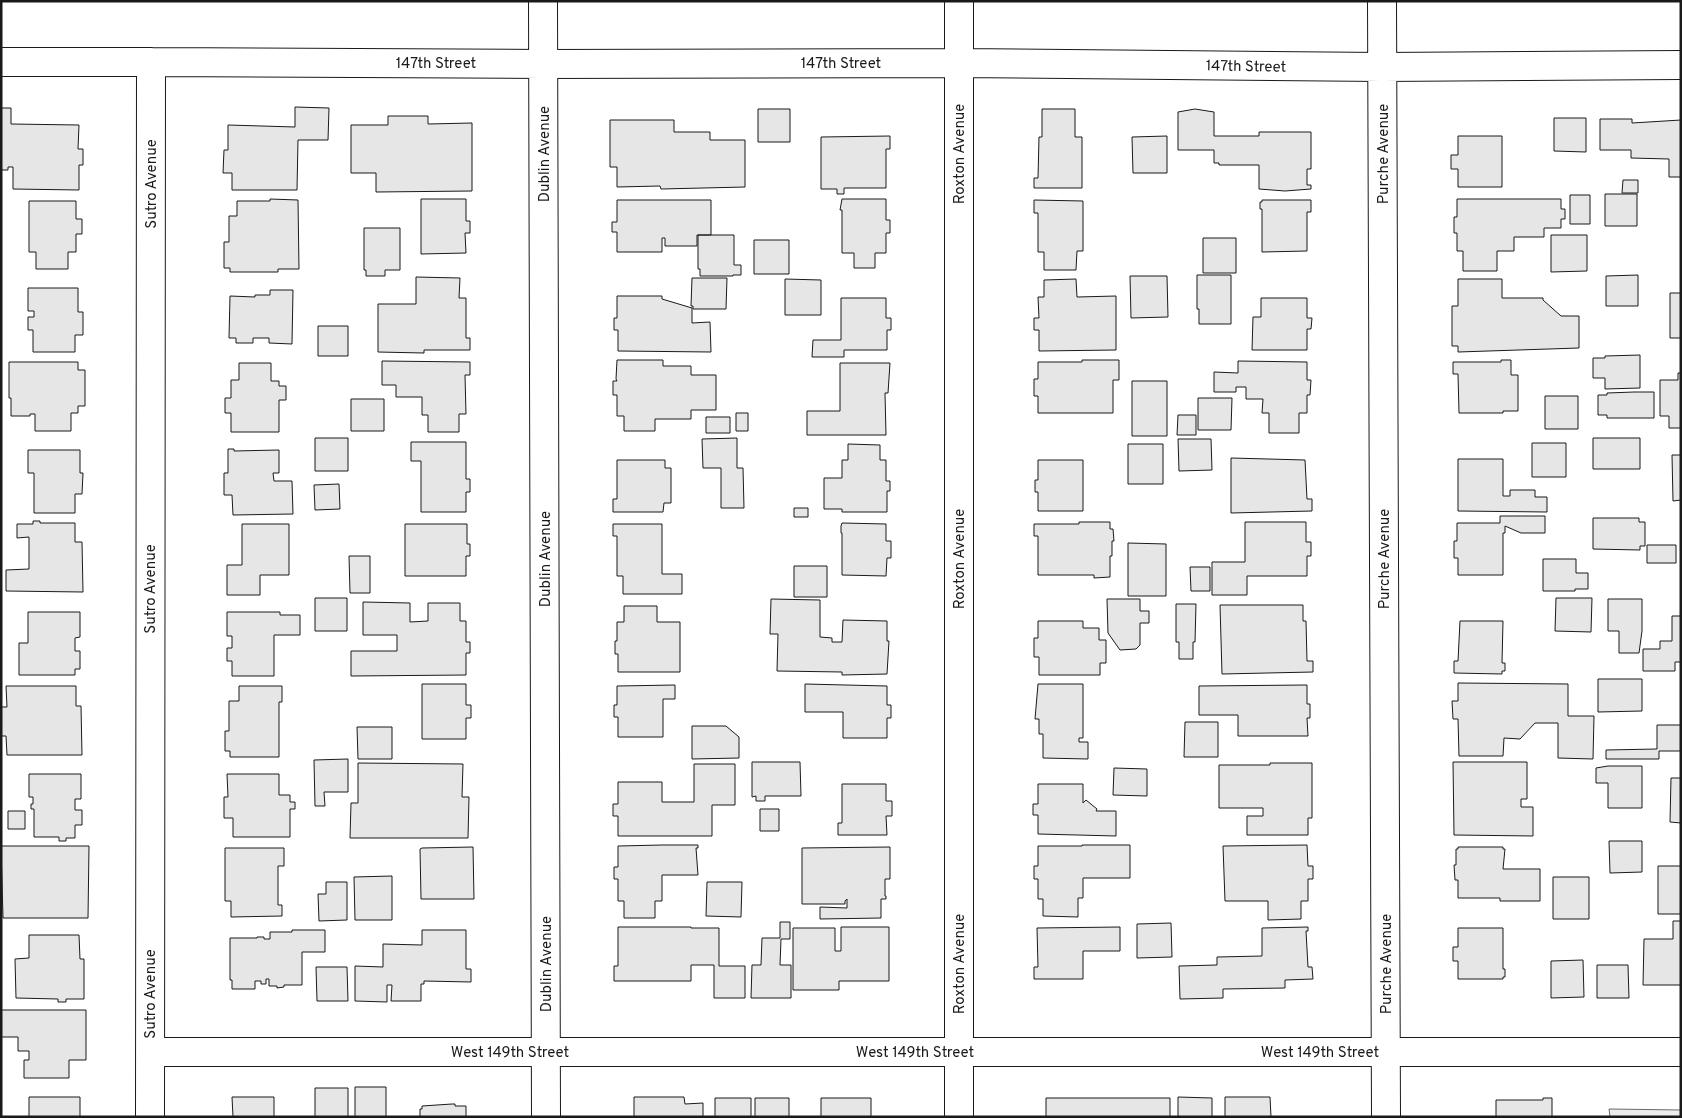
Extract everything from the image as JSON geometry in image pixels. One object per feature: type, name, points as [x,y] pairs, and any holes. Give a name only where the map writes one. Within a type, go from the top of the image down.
[{"type":"street","name":"Dublin Avenue","points":[[543,1],[546,1117]]},
{"type":"street","name":"Roxton Avenue","points":[[959,1],[959,1117]]},
{"type":"street","name":"Purche Avenue","points":[[1382,1],[1386,1117]]},
{"type":"street","name":"147th Street","points":[[1,62],[959,63],[1382,67],[1681,65]]},
{"type":"street","name":"Sutro Avenue","points":[[150,1117],[151,62]]},
{"type":"street","name":"West 149th Street","points":[[150,1052],[1681,1052]]},
{"type":"shaded area","points":[[1609,1109],[1681,1110],[1681,1117],[1610,1117]]},
{"type":"building","points":[[295,107],[329,108],[328,140],[298,140],[297,190],[232,190],[232,173],[223,173],[224,150],[228,150],[228,125],[295,127]]},
{"type":"building","points":[[1,108],[11,108],[11,124],[79,125],[78,149],[83,149],[83,165],[79,165],[79,190],[13,189],[13,167],[8,167],[8,170],[1,170]]},
{"type":"building","points":[[758,109],[790,109],[790,142],[758,142]]},
{"type":"building","points":[[1042,109],[1075,109],[1075,137],[1082,137],[1082,188],[1034,188],[1034,178],[1038,178],[1039,137],[1042,137]]},
{"type":"building","points":[[1195,109],[1214,112],[1214,136],[1259,136],[1259,132],[1311,132],[1311,169],[1307,169],[1307,185],[1311,185],[1311,189],[1285,191],[1259,189],[1259,165],[1219,165],[1219,163],[1214,163],[1214,150],[1178,150],[1178,112]]},
{"type":"building","points":[[388,116],[428,116],[428,124],[472,123],[472,191],[376,192],[376,173],[351,173],[351,125],[388,125]]},
{"type":"building","points":[[1554,118],[1586,118],[1586,152],[1554,151]]},
{"type":"building","points":[[1600,119],[1632,119],[1632,123],[1681,120],[1681,177],[1669,177],[1669,159],[1631,158],[1631,150],[1600,150]]},
{"type":"building","points":[[610,120],[674,120],[674,132],[710,132],[710,140],[745,140],[745,187],[661,189],[660,186],[617,187],[617,167],[610,167]]},
{"type":"building","points":[[890,136],[890,149],[886,149],[886,188],[844,188],[844,194],[837,194],[837,189],[821,189],[821,137]]},
{"type":"building","points":[[1167,136],[1167,173],[1133,173],[1132,137]]},
{"type":"building","points":[[1458,136],[1502,136],[1502,187],[1458,187],[1458,169],[1451,169],[1451,155],[1458,155]]},
{"type":"building","points":[[1623,180],[1638,180],[1638,193],[1622,193]]},
{"type":"building","points":[[1605,194],[1637,194],[1637,226],[1605,226]]},
{"type":"building","points":[[1570,195],[1590,195],[1590,224],[1570,224]]},
{"type":"building","points":[[270,199],[298,200],[299,269],[278,269],[278,272],[230,272],[230,268],[224,268],[224,242],[229,242],[229,216],[237,216],[237,201],[270,201]]},
{"type":"building","points":[[421,199],[466,199],[466,221],[470,221],[470,233],[465,233],[466,253],[421,254]]},
{"type":"building","points":[[842,199],[886,199],[886,220],[890,220],[890,233],[886,233],[886,253],[875,253],[875,268],[854,268],[854,253],[842,253],[842,210],[840,210]]},
{"type":"building","points":[[1457,199],[1561,199],[1561,209],[1565,209],[1565,219],[1561,219],[1561,228],[1544,228],[1544,237],[1514,237],[1514,251],[1497,251],[1497,271],[1463,271],[1463,251],[1457,251],[1457,233],[1454,233],[1454,217],[1457,217]]},
{"type":"building","points":[[617,200],[711,200],[711,235],[697,235],[697,246],[665,246],[665,238],[662,238],[662,252],[617,252],[617,232],[612,232],[612,222],[617,222]]},
{"type":"building","points":[[1034,200],[1083,201],[1083,251],[1077,251],[1076,270],[1044,270],[1044,252],[1038,252],[1038,213],[1034,213]]},
{"type":"building","points":[[1262,200],[1311,200],[1311,212],[1307,212],[1307,251],[1262,252],[1262,209],[1260,209],[1260,202]]},
{"type":"building","points":[[29,201],[76,201],[76,219],[82,219],[82,234],[76,234],[76,252],[68,252],[68,269],[36,269],[36,252],[29,252]]},
{"type":"building","points":[[364,228],[400,228],[400,270],[385,270],[385,276],[366,276],[366,270],[364,270]]},
{"type":"building","points":[[698,235],[734,235],[734,265],[741,265],[741,275],[700,276],[700,269],[698,269]]},
{"type":"building","points":[[1551,235],[1587,235],[1587,271],[1551,272]]},
{"type":"building","points":[[1203,238],[1236,238],[1236,273],[1203,273]]},
{"type":"building","points":[[754,240],[789,240],[789,274],[754,274]]},
{"type":"building","points":[[1197,275],[1231,275],[1231,324],[1199,324]]},
{"type":"building","points":[[1638,275],[1638,306],[1606,306],[1606,276]]},
{"type":"building","points":[[1130,276],[1167,276],[1168,317],[1131,318]]},
{"type":"building","points":[[416,277],[460,278],[459,298],[466,298],[466,338],[470,338],[470,350],[424,350],[424,353],[378,352],[378,304],[416,304]]},
{"type":"building","points":[[692,278],[727,278],[726,309],[693,309],[693,306],[691,306]]},
{"type":"building","points":[[785,279],[821,280],[821,315],[785,315]]},
{"type":"building","points":[[1076,279],[1077,297],[1116,296],[1116,350],[1039,351],[1039,330],[1034,330],[1034,318],[1039,318],[1038,297],[1044,297],[1044,280]]},
{"type":"building","points":[[1458,279],[1502,279],[1502,298],[1543,298],[1561,316],[1579,316],[1579,348],[1458,352],[1458,346],[1452,346],[1452,306],[1458,306]]},
{"type":"building","points":[[28,288],[78,288],[78,312],[83,312],[83,335],[75,335],[75,352],[33,352],[33,330],[28,330],[28,317],[34,317],[34,311],[28,311]]},
{"type":"building","points":[[270,290],[293,290],[292,344],[269,343],[269,338],[253,338],[253,343],[236,343],[236,338],[229,338],[230,296],[255,297],[255,295],[270,295]]},
{"type":"building","points":[[1670,293],[1681,293],[1681,338],[1670,338]]},
{"type":"building","points":[[617,296],[662,296],[662,299],[692,308],[692,323],[710,322],[711,352],[618,351],[618,330],[614,330],[614,318],[617,318]]},
{"type":"building","points":[[841,298],[886,298],[886,318],[891,318],[891,330],[887,330],[887,350],[844,350],[844,357],[812,357],[813,340],[841,340]]},
{"type":"building","points":[[1261,298],[1307,298],[1307,318],[1312,318],[1311,329],[1307,329],[1307,350],[1252,350],[1253,317],[1261,317]]},
{"type":"building","points":[[318,326],[348,326],[348,356],[318,356]]},
{"type":"building","points":[[1640,355],[1640,388],[1605,389],[1605,378],[1593,378],[1593,358]]},
{"type":"building","points":[[617,360],[663,360],[663,366],[691,366],[691,375],[716,375],[716,410],[691,410],[691,419],[655,419],[655,431],[624,431],[624,416],[617,416],[617,395],[613,395],[613,381],[617,381]]},
{"type":"building","points":[[1082,360],[1119,360],[1119,380],[1113,380],[1113,413],[1038,413],[1038,396],[1034,396],[1034,379],[1038,379],[1038,362],[1082,362]]},
{"type":"building","points":[[1501,360],[1511,360],[1511,375],[1518,375],[1518,411],[1459,413],[1458,374],[1453,374],[1453,362],[1501,362]]},
{"type":"building","points":[[382,361],[470,362],[470,375],[465,375],[466,414],[459,414],[459,432],[428,432],[428,415],[422,415],[422,397],[396,397],[396,385],[382,385]]},
{"type":"building","points":[[1238,361],[1307,362],[1307,380],[1311,380],[1310,395],[1307,395],[1307,413],[1299,413],[1299,433],[1269,433],[1269,413],[1262,413],[1263,399],[1246,399],[1246,387],[1236,387],[1236,392],[1214,392],[1214,372],[1238,373]]},
{"type":"building","points":[[9,362],[78,362],[78,370],[85,370],[85,406],[78,406],[78,413],[71,413],[71,431],[35,431],[35,414],[30,414],[30,416],[11,416]]},
{"type":"building","points":[[239,363],[271,363],[271,381],[279,381],[279,386],[286,386],[286,400],[279,400],[279,432],[231,432],[231,413],[225,413],[225,398],[231,398],[231,380],[239,380]]},
{"type":"building","points":[[840,363],[890,363],[888,393],[885,393],[886,435],[807,435],[807,411],[840,411]]},
{"type":"building","points":[[1678,373],[1681,373],[1681,428],[1669,428],[1669,416],[1660,416],[1660,380],[1678,380]]},
{"type":"building","points":[[1132,381],[1167,381],[1167,436],[1132,436]]},
{"type":"building","points":[[1654,392],[1654,418],[1607,418],[1607,415],[1598,415],[1598,395]]},
{"type":"building","points":[[1545,396],[1578,396],[1578,429],[1545,429]]},
{"type":"building","points":[[1198,398],[1232,398],[1231,430],[1198,430]]},
{"type":"building","points":[[351,399],[384,399],[384,431],[351,431]]},
{"type":"building","points":[[736,413],[748,413],[748,431],[736,431]]},
{"type":"building","points":[[1178,415],[1196,415],[1196,435],[1177,435]]},
{"type":"building","points":[[706,417],[730,417],[730,433],[706,433]]},
{"type":"building","points":[[315,438],[348,438],[348,471],[315,471]]},
{"type":"building","points":[[737,438],[737,468],[743,468],[744,508],[721,508],[721,468],[703,468],[702,439]]},
{"type":"building","points":[[1593,438],[1640,438],[1640,469],[1593,469]]},
{"type":"building","points":[[1178,439],[1211,439],[1212,470],[1179,471]]},
{"type":"building","points":[[411,442],[466,442],[466,479],[470,479],[470,492],[466,492],[466,512],[421,512],[421,461],[411,461]]},
{"type":"building","points":[[1532,443],[1566,443],[1566,477],[1532,477]]},
{"type":"building","points":[[848,444],[880,445],[880,460],[886,460],[886,481],[890,481],[890,491],[887,491],[887,512],[842,512],[842,509],[824,509],[824,478],[842,478],[842,460],[848,460]]},
{"type":"building","points":[[1128,444],[1163,444],[1163,484],[1128,484]]},
{"type":"building","points":[[228,449],[234,449],[234,451],[279,450],[279,473],[273,473],[274,481],[292,481],[293,514],[233,515],[232,495],[224,495],[224,473],[228,473]]},
{"type":"building","points":[[28,450],[80,450],[80,473],[83,473],[82,494],[75,494],[75,513],[34,513],[34,473],[28,473]]},
{"type":"building","points":[[1672,455],[1681,455],[1681,500],[1673,501]]},
{"type":"building","points":[[1231,458],[1305,460],[1307,499],[1312,499],[1312,511],[1231,513]]},
{"type":"building","points":[[1458,459],[1503,459],[1503,496],[1510,496],[1510,490],[1535,490],[1535,497],[1547,497],[1547,512],[1458,511]]},
{"type":"building","points":[[617,460],[665,460],[665,468],[671,468],[671,503],[664,503],[663,512],[613,512],[613,499],[617,499]]},
{"type":"building","points":[[1038,460],[1083,460],[1083,511],[1038,511],[1038,492],[1035,492],[1035,480],[1038,480]]},
{"type":"building","points":[[339,484],[340,509],[315,510],[314,485]]},
{"type":"building","points":[[794,508],[808,508],[808,517],[794,517]]},
{"type":"building","points":[[1500,516],[1545,516],[1545,533],[1521,533],[1505,526],[1505,533],[1503,533],[1503,575],[1458,575],[1458,558],[1454,558],[1454,541],[1457,541],[1457,523],[1500,523]]},
{"type":"building","points":[[1593,518],[1639,518],[1639,522],[1645,522],[1645,546],[1640,546],[1640,550],[1593,549]]},
{"type":"building","points":[[33,521],[40,521],[40,523],[75,523],[75,542],[82,542],[83,592],[6,591],[6,570],[29,569],[29,537],[17,538],[17,524],[33,524]]},
{"type":"building","points":[[1079,522],[1110,522],[1114,541],[1112,541],[1112,556],[1110,556],[1110,577],[1094,578],[1094,575],[1038,575],[1038,536],[1034,536],[1034,524],[1079,524]]},
{"type":"building","points":[[1245,522],[1306,522],[1306,542],[1311,542],[1311,556],[1307,556],[1307,576],[1247,576],[1247,595],[1212,595],[1212,562],[1245,562]]},
{"type":"building","points":[[842,523],[886,524],[886,541],[891,541],[891,558],[887,558],[886,576],[842,575]]},
{"type":"building","points":[[242,524],[289,524],[289,575],[260,575],[260,595],[227,595],[227,565],[242,565]]},
{"type":"building","points":[[405,524],[467,524],[467,544],[470,544],[470,556],[466,556],[466,576],[405,576]]},
{"type":"building","points":[[613,524],[662,524],[662,574],[682,574],[682,594],[623,594],[623,576],[617,576],[617,536],[613,536]]},
{"type":"building","points":[[1128,543],[1166,544],[1166,596],[1128,596]]},
{"type":"building","points":[[1647,545],[1676,545],[1676,563],[1647,563]]},
{"type":"building","points":[[349,556],[370,556],[370,593],[350,593]]},
{"type":"building","points":[[1543,559],[1576,559],[1576,573],[1588,573],[1588,589],[1543,591]]},
{"type":"building","points":[[794,566],[827,566],[827,597],[794,597]]},
{"type":"building","points":[[1190,567],[1210,567],[1210,591],[1191,591]]},
{"type":"building","points":[[315,598],[347,598],[347,631],[315,631]]},
{"type":"building","points":[[1556,598],[1592,598],[1591,632],[1555,631]]},
{"type":"building","points":[[771,599],[820,600],[820,637],[832,638],[832,642],[842,642],[843,620],[887,621],[887,641],[889,641],[887,674],[842,675],[842,672],[777,671],[778,634],[770,634]]},
{"type":"building","points":[[1107,599],[1140,599],[1140,611],[1149,611],[1149,623],[1140,623],[1140,645],[1136,649],[1120,650],[1108,633]]},
{"type":"building","points":[[1608,599],[1642,599],[1642,631],[1639,653],[1619,653],[1619,631],[1608,631]]},
{"type":"building","points":[[363,602],[410,603],[410,622],[428,621],[428,603],[460,603],[460,621],[466,621],[466,642],[470,642],[470,653],[466,653],[466,675],[351,676],[351,651],[397,651],[397,635],[363,635]]},
{"type":"building","points":[[1176,604],[1196,604],[1193,659],[1179,659],[1179,642],[1176,642]]},
{"type":"building","points":[[1220,605],[1303,605],[1303,621],[1306,621],[1307,661],[1313,661],[1313,672],[1222,674]]},
{"type":"building","points":[[624,606],[657,606],[657,622],[680,622],[680,672],[618,672],[618,654],[615,654],[615,641],[617,641],[617,622],[624,622]]},
{"type":"building","points":[[28,612],[80,612],[80,637],[75,638],[75,651],[80,651],[80,669],[75,669],[75,675],[19,675],[19,643],[28,643]]},
{"type":"building","points":[[227,612],[280,612],[280,615],[300,615],[300,635],[274,635],[274,676],[232,676],[232,661],[227,661],[227,648],[232,648],[232,636],[227,636]]},
{"type":"building","points":[[1672,616],[1681,616],[1681,662],[1675,662],[1675,671],[1643,671],[1643,649],[1660,649],[1660,641],[1672,641]]},
{"type":"building","points":[[1038,621],[1083,621],[1083,628],[1099,628],[1099,640],[1106,640],[1106,663],[1100,663],[1100,675],[1039,675],[1039,657],[1034,657],[1034,638],[1038,638]]},
{"type":"building","points":[[1460,621],[1503,621],[1502,663],[1505,663],[1505,671],[1502,671],[1502,674],[1454,673],[1454,661],[1458,661]]},
{"type":"building","points":[[1598,679],[1642,679],[1642,711],[1598,712]]},
{"type":"building","points":[[1458,683],[1568,684],[1568,716],[1594,716],[1593,759],[1558,758],[1558,723],[1535,723],[1520,739],[1504,738],[1503,756],[1459,756],[1458,719],[1453,719],[1452,701],[1458,701]]},
{"type":"building","points":[[422,684],[466,684],[466,705],[471,705],[471,718],[466,718],[466,739],[422,739]]},
{"type":"building","points":[[805,684],[887,686],[887,705],[891,705],[891,718],[887,718],[887,738],[843,738],[843,712],[805,712]]},
{"type":"building","points":[[1038,684],[1083,684],[1083,738],[1079,738],[1079,742],[1088,742],[1088,759],[1043,758],[1043,734],[1039,734],[1039,719],[1035,719]]},
{"type":"building","points":[[675,685],[675,699],[663,699],[663,737],[618,737],[618,717],[614,717],[614,705],[617,705],[617,686]]},
{"type":"building","points":[[1307,685],[1307,704],[1310,704],[1310,718],[1307,718],[1308,736],[1238,736],[1238,715],[1199,715],[1199,686]]},
{"type":"building","points":[[6,686],[76,686],[76,706],[81,706],[82,755],[7,755],[6,736],[1,736],[1,707],[7,707]]},
{"type":"building","points":[[239,686],[282,686],[282,702],[279,702],[279,757],[230,757],[230,751],[225,751],[225,731],[229,731],[229,701],[239,701]]},
{"type":"building","points":[[1185,722],[1218,722],[1218,757],[1184,757]]},
{"type":"building","points":[[1657,725],[1681,725],[1681,751],[1659,751],[1659,759],[1606,759],[1606,750],[1657,749]]},
{"type":"building","points":[[692,726],[726,726],[739,737],[739,758],[692,759]]},
{"type":"building","points":[[357,727],[392,727],[392,759],[358,759]]},
{"type":"building","points":[[348,759],[348,792],[324,792],[325,806],[315,806],[314,760]]},
{"type":"building","points":[[752,762],[800,762],[801,796],[765,796],[765,801],[756,801],[756,796],[752,797]]},
{"type":"building","points":[[1453,762],[1527,762],[1527,799],[1521,799],[1521,807],[1533,807],[1533,836],[1454,835]]},
{"type":"building","points":[[358,763],[463,764],[462,797],[469,797],[468,838],[350,838],[351,803],[358,803]]},
{"type":"building","points":[[1270,763],[1312,763],[1312,818],[1308,818],[1308,835],[1247,835],[1247,816],[1263,816],[1263,808],[1219,808],[1219,765],[1270,765]]},
{"type":"building","points":[[694,764],[735,764],[735,805],[712,805],[712,836],[618,836],[618,816],[613,816],[613,804],[618,804],[618,782],[662,782],[662,802],[694,802]]},
{"type":"building","points":[[1642,766],[1642,808],[1608,808],[1608,783],[1596,783],[1596,768]]},
{"type":"building","points":[[1114,768],[1147,769],[1147,796],[1113,795]]},
{"type":"building","points":[[29,774],[81,774],[81,799],[75,799],[75,810],[82,810],[82,825],[75,825],[75,838],[66,838],[66,841],[59,841],[59,837],[34,837],[34,809],[31,809],[33,797],[29,797]]},
{"type":"building","points":[[227,774],[279,774],[279,795],[290,795],[290,802],[295,802],[295,809],[290,809],[290,837],[233,837],[233,818],[224,818],[224,797],[228,797]]},
{"type":"building","points":[[1671,778],[1681,778],[1681,823],[1670,822]]},
{"type":"building","points":[[842,784],[886,784],[886,801],[892,801],[892,816],[886,816],[887,835],[838,835],[838,823],[842,823]]},
{"type":"building","points":[[1038,784],[1083,784],[1083,803],[1086,800],[1097,809],[1096,811],[1116,811],[1116,836],[1038,834],[1038,815],[1033,815],[1033,804],[1038,804]]},
{"type":"building","points":[[760,809],[779,809],[779,831],[760,831]]},
{"type":"building","points":[[8,811],[25,811],[25,829],[8,829]]},
{"type":"building","points":[[1609,841],[1642,841],[1642,872],[1610,873]]},
{"type":"building","points":[[698,845],[698,848],[696,848],[698,875],[662,875],[662,901],[655,901],[655,918],[624,918],[624,901],[618,901],[618,879],[614,879],[614,867],[618,867],[618,846]]},
{"type":"building","points":[[1130,845],[1130,878],[1083,878],[1083,898],[1078,898],[1078,917],[1043,916],[1043,899],[1038,899],[1038,879],[1034,879],[1034,866],[1038,866],[1038,846]]},
{"type":"building","points":[[1307,845],[1308,866],[1313,866],[1313,879],[1308,879],[1308,901],[1301,901],[1301,919],[1268,920],[1268,901],[1225,901],[1223,846]]},
{"type":"building","points":[[1,846],[89,846],[88,918],[3,918]]},
{"type":"building","points":[[473,847],[474,899],[421,899],[420,849]]},
{"type":"building","points":[[890,847],[890,879],[885,879],[886,899],[881,899],[881,918],[820,919],[820,907],[847,908],[847,899],[845,904],[802,904],[802,848]]},
{"type":"building","points":[[1458,847],[1503,847],[1505,849],[1503,869],[1540,869],[1540,901],[1500,901],[1500,898],[1458,898],[1458,880],[1455,880],[1454,865],[1456,865],[1456,849]]},
{"type":"building","points":[[225,848],[284,848],[284,866],[278,866],[278,905],[282,905],[282,916],[231,917],[231,901],[225,901]]},
{"type":"building","points":[[1658,866],[1681,866],[1681,914],[1658,914]]},
{"type":"building","points":[[392,876],[392,920],[355,920],[354,877]]},
{"type":"building","points":[[1553,877],[1589,877],[1589,919],[1553,919]]},
{"type":"building","points":[[326,882],[347,882],[347,920],[319,921],[318,894],[326,894]]},
{"type":"building","points":[[707,882],[742,882],[741,917],[706,916]]},
{"type":"building","points":[[1673,921],[1681,921],[1681,985],[1643,985],[1644,939],[1673,939]]},
{"type":"building","points":[[780,922],[790,922],[790,939],[781,939],[780,965],[791,965],[791,998],[751,998],[752,965],[761,965],[762,938],[780,938]]},
{"type":"building","points":[[1171,923],[1172,957],[1137,958],[1137,924]]},
{"type":"building","points":[[618,927],[719,928],[719,966],[745,966],[745,998],[714,998],[714,965],[691,965],[691,981],[614,981],[614,966],[618,966]]},
{"type":"building","points":[[841,927],[889,927],[889,981],[839,981],[839,990],[793,990],[793,928],[835,928],[835,951],[841,951]]},
{"type":"building","points":[[1120,927],[1120,951],[1083,951],[1083,979],[1034,979],[1034,967],[1038,967],[1037,928]]},
{"type":"building","points":[[1308,927],[1308,931],[1306,931],[1308,967],[1312,967],[1313,979],[1285,980],[1285,988],[1223,989],[1223,998],[1180,999],[1179,966],[1217,965],[1217,957],[1262,956],[1262,928]]},
{"type":"building","points":[[1458,928],[1503,928],[1503,969],[1505,969],[1505,977],[1503,979],[1458,979],[1458,961],[1453,961],[1453,947],[1458,947]]},
{"type":"building","points":[[292,930],[325,930],[325,952],[302,952],[302,985],[284,985],[284,987],[277,988],[277,986],[269,986],[269,979],[266,979],[266,984],[261,984],[261,981],[255,981],[255,989],[232,989],[232,980],[230,980],[230,938],[264,937],[264,939],[270,939],[270,932],[292,932]]},
{"type":"building","points":[[422,930],[466,930],[466,969],[471,969],[471,982],[424,981],[424,984],[421,984],[421,1001],[391,1001],[392,985],[387,985],[387,1002],[355,1001],[355,966],[383,967],[383,944],[422,945]]},
{"type":"building","points":[[29,935],[79,935],[80,959],[84,959],[84,999],[66,999],[66,1002],[58,1002],[58,999],[16,998],[15,959],[29,958]]},
{"type":"building","points":[[1583,960],[1584,997],[1551,998],[1551,961]]},
{"type":"building","points":[[1597,965],[1628,965],[1629,998],[1597,998]]},
{"type":"building","points":[[316,967],[347,967],[348,1001],[317,1001]]},
{"type":"building","points":[[1,1010],[86,1010],[86,1060],[69,1060],[69,1078],[24,1078],[24,1060],[29,1060],[29,1051],[18,1051],[18,1037],[1,1037]]},
{"type":"building","points":[[355,1087],[386,1087],[386,1117],[355,1117]]},
{"type":"building","points":[[315,1088],[348,1088],[348,1117],[315,1117]]},
{"type":"building","points":[[29,1097],[80,1097],[80,1117],[29,1117]]},
{"type":"building","points":[[232,1097],[274,1097],[274,1117],[233,1117]]},
{"type":"building","points":[[634,1097],[684,1097],[685,1104],[703,1103],[703,1117],[634,1117]]},
{"type":"building","points":[[1178,1097],[1212,1098],[1212,1117],[1178,1117]]},
{"type":"building","points":[[1225,1097],[1270,1097],[1271,1117],[1225,1117]]},
{"type":"building","points":[[715,1098],[751,1098],[751,1117],[715,1117]]},
{"type":"building","points":[[755,1098],[789,1098],[789,1117],[755,1117]]},
{"type":"building","points":[[821,1098],[871,1098],[871,1117],[821,1117]]},
{"type":"building","points":[[1046,1098],[1170,1098],[1170,1117],[1046,1117]]},
{"type":"building","points":[[1543,1098],[1552,1098],[1552,1117],[1496,1117],[1496,1100],[1543,1100]]},
{"type":"building","points":[[455,1104],[455,1106],[466,1106],[466,1117],[420,1117],[422,1106]]}]
